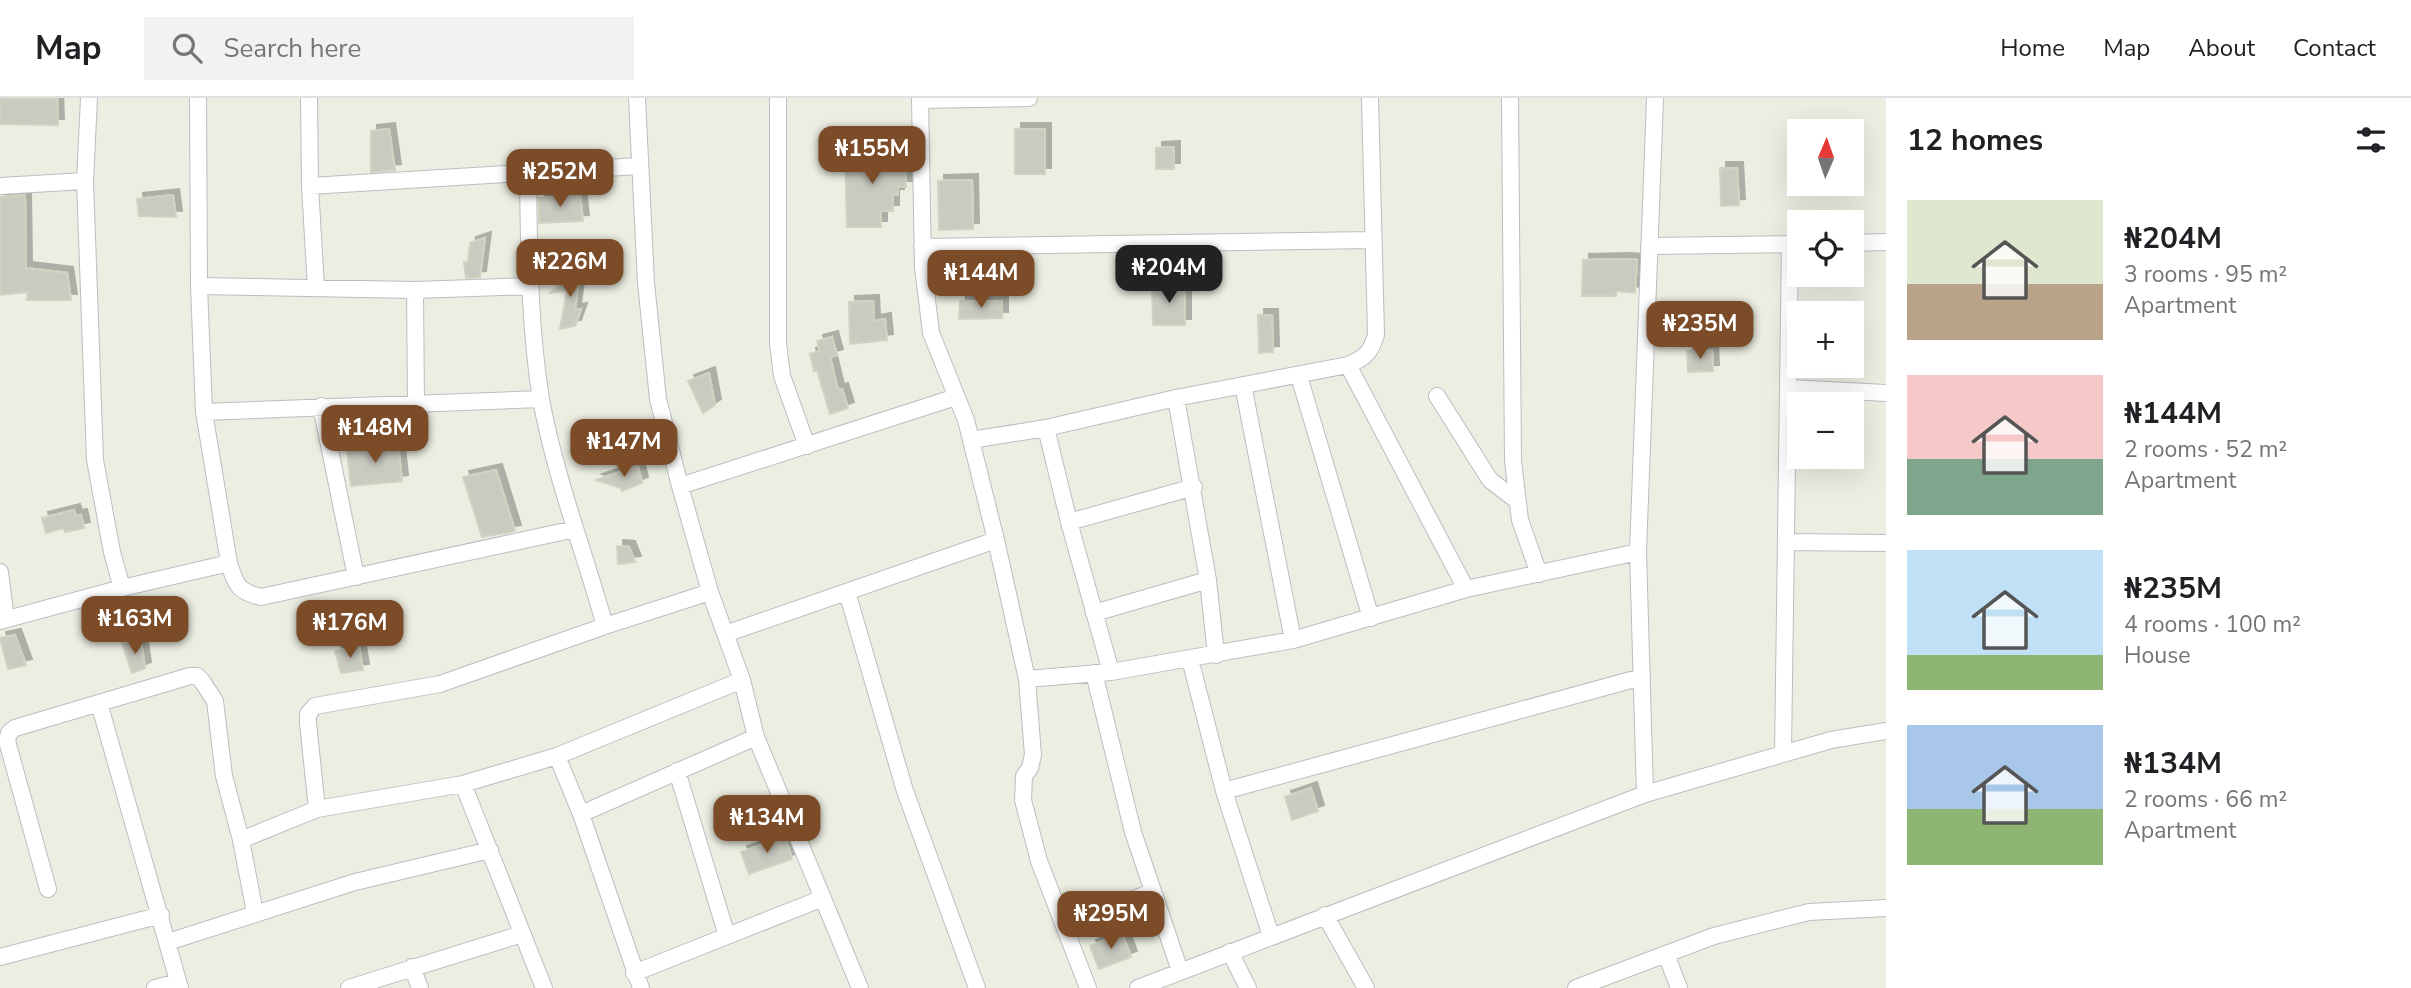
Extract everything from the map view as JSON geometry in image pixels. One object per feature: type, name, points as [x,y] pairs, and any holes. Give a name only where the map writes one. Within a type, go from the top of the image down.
[{"type":"street","points":[[89,98],[85,181],[95,460],[112,552],[122,588]]},
{"type":"street","points":[[198,98],[199,286],[204,412],[229,563],[237,585],[246,593],[261,597],[575,529]]},
{"type":"street","points":[[309,98],[310,186],[316,288]]},
{"type":"street","points":[[637,98],[646,282],[659,399],[680,486],[710,592],[742,680],[756,737],[860,988]]},
{"type":"street","points":[[778,98],[778,343],[782,376],[807,446]]},
{"type":"street","points":[[1029,98],[920,99],[922,247],[931,333],[971,440],[1027,679],[1033,755],[1030,768],[1024,776],[1023,800],[1039,861],[1088,988]]},
{"type":"street","points":[[971,440],[1046,428],[1176,398],[1299,376],[1348,365],[1362,359],[1371,351],[1376,335],[1370,98]]},
{"type":"street","points":[[1510,98],[1511,402],[1516,500],[1520,520],[1539,574]]},
{"type":"street","points":[[1645,794],[1638,552],[1655,98]]},
{"type":"street","points":[[310,186],[639,166]]},
{"type":"street","points":[[528,174],[530,286],[541,399],[575,529],[605,626]]},
{"type":"street","points":[[0,186],[85,181]]},
{"type":"street","points":[[922,247],[1372,240]]},
{"type":"street","points":[[1864,243],[1886,242]]},
{"type":"street","points":[[1649,246],[1787,244]]},
{"type":"street","points":[[199,286],[415,289],[530,286]]},
{"type":"street","points":[[1783,754],[1788,388],[1792,287]]},
{"type":"street","points":[[415,289],[416,405]]},
{"type":"street","points":[[1348,365],[1466,589]]},
{"type":"street","points":[[1299,376],[1371,618]]},
{"type":"street","points":[[1243,385],[1293,640]]},
{"type":"street","points":[[1788,388],[1886,393]]},
{"type":"street","points":[[1437,396],[1490,480],[1516,500]]},
{"type":"street","points":[[680,486],[956,397]]},
{"type":"street","points":[[1176,398],[1194,487],[1216,655]]},
{"type":"street","points":[[204,412],[541,399]]},
{"type":"street","points":[[321,406],[356,577]]},
{"type":"street","points":[[1046,428],[1111,672]]},
{"type":"street","points":[[1069,522],[1194,487]]},
{"type":"street","points":[[725,634],[996,540]]},
{"type":"street","points":[[1786,542],[1886,543]]},
{"type":"street","points":[[1027,679],[1111,672],[1293,640],[1466,589],[1638,552]]},
{"type":"street","points":[[0,572],[3,620],[229,563]]},
{"type":"street","points":[[1094,612],[1208,580]]},
{"type":"street","points":[[317,809],[308,723],[308,714],[315,706],[440,684],[710,592]]},
{"type":"street","points":[[847,592],[905,792],[977,988]]},
{"type":"street","points":[[1190,659],[1224,791],[1271,936]]},
{"type":"street","points":[[1094,673],[1133,832],[1180,971]]},
{"type":"street","points":[[48,889],[8,741],[9,733],[15,728],[184,676],[197,676],[215,701],[224,776],[241,839],[255,913]]},
{"type":"street","points":[[1224,791],[1642,677]]},
{"type":"street","points":[[241,839],[317,809],[463,784],[556,756],[742,680]]},
{"type":"street","points":[[99,703],[179,985],[155,988]]},
{"type":"street","points":[[1138,988],[1645,794],[1830,740],[1886,731]]},
{"type":"street","points":[[581,814],[756,737]]},
{"type":"street","points":[[556,756],[581,814],[638,980],[727,936],[823,898]]},
{"type":"street","points":[[677,771],[727,936]]},
{"type":"street","points":[[463,784],[544,988]]},
{"type":"street","points":[[168,942],[355,882],[490,850]]},
{"type":"street","points":[[1065,929],[1153,891]]},
{"type":"street","points":[[1576,988],[1714,936],[1809,912],[1886,908]]},
{"type":"street","points":[[0,957],[161,915]]},
{"type":"street","points":[[1325,915],[1366,988]]},
{"type":"street","points":[[349,988],[522,934]]},
{"type":"street","points":[[1230,952],[1248,988]]},
{"type":"street","points":[[1666,954],[1679,988]]},
{"type":"street","points":[[412,967],[420,988]]},
{"type":"building","points":[[0,98],[57,98],[58,125],[0,124]]},
{"type":"building","points":[[389,129],[395,170],[371,172],[371,131]]},
{"type":"building","points":[[1015,129],[1045,129],[1045,174],[1015,174]]},
{"type":"building","points":[[1174,147],[1174,169],[1156,169],[1156,148]]},
{"type":"building","points":[[905,153],[906,187],[898,187],[898,195],[893,195],[893,211],[881,211],[881,227],[847,227],[845,154]]},
{"type":"building","points":[[1720,168],[1737,168],[1739,205],[1721,206]]},
{"type":"building","points":[[972,180],[973,229],[939,230],[938,181]]},
{"type":"building","points":[[25,195],[26,268],[67,273],[71,300],[27,300],[28,292],[0,295],[0,197]]},
{"type":"building","points":[[173,195],[176,217],[139,216],[137,199]]},
{"type":"building","points":[[580,195],[583,221],[539,223],[539,198]]},
{"type":"building","points":[[485,238],[480,277],[466,278],[464,262],[468,262],[470,243]]},
{"type":"building","points":[[1583,260],[1637,260],[1635,293],[1616,291],[1616,296],[1582,296]]},
{"type":"building","points":[[581,264],[575,310],[581,309],[575,326],[560,329],[567,291],[550,293]]},
{"type":"building","points":[[1152,285],[1185,285],[1185,325],[1153,325]]},
{"type":"building","points":[[873,301],[874,321],[885,319],[887,340],[850,344],[849,302]]},
{"type":"building","points":[[960,301],[1002,301],[1002,318],[959,319]]},
{"type":"building","points":[[1258,315],[1272,315],[1273,352],[1259,353]]},
{"type":"building","points":[[832,337],[837,355],[830,357],[838,390],[842,389],[848,408],[830,414],[810,354],[820,351],[817,341]]},
{"type":"building","points":[[1712,350],[1713,371],[1688,372],[1687,351]]},
{"type":"building","points":[[709,373],[715,405],[703,413],[688,381]]},
{"type":"building","points":[[398,444],[402,481],[351,486],[347,450]]},
{"type":"building","points":[[638,466],[642,483],[622,491],[621,488],[596,480]]},
{"type":"building","points":[[496,470],[515,531],[482,537],[463,477]]},
{"type":"building","points":[[74,510],[76,516],[81,515],[84,528],[65,532],[64,528],[46,533],[42,518]]},
{"type":"building","points":[[617,546],[629,547],[635,562],[618,564]]},
{"type":"building","points":[[15,635],[26,665],[8,669],[0,638]]},
{"type":"building","points":[[141,641],[145,668],[132,673],[122,643]]},
{"type":"building","points":[[359,646],[363,670],[341,673],[335,651]]},
{"type":"building","points":[[1311,788],[1318,811],[1292,820],[1285,797]]},
{"type":"building","points":[[785,837],[792,859],[749,874],[741,852]]},
{"type":"building","points":[[1122,933],[1131,957],[1099,969],[1090,946]]}]
